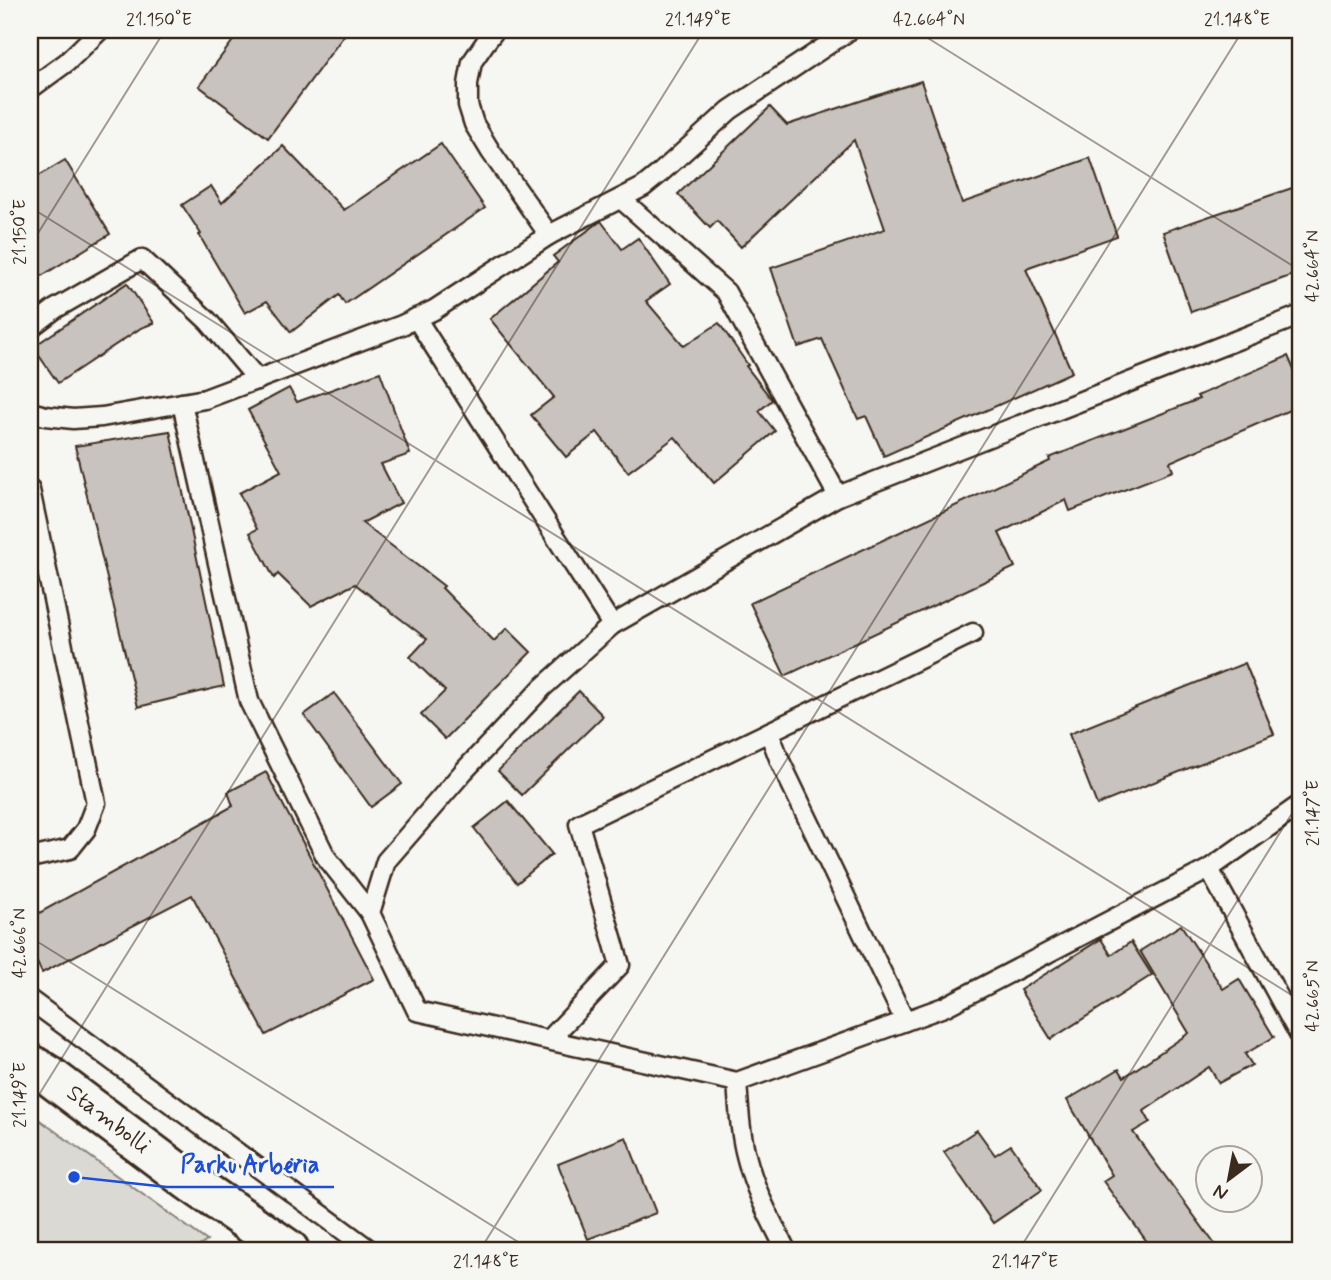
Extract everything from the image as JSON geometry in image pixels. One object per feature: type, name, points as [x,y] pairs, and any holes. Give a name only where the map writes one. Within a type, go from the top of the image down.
[{"type":"street","name":"Stambolli","points":[[30,1064],[189,1181],[266,1245]]},
{"type":"lane","points":[[30,89],[67,62],[100,30]]},
{"type":"lane","points":[[495,30],[472,62],[468,104],[474,124],[491,152],[549,235]]},
{"type":"lane","points":[[30,412],[73,419],[102,417],[205,399],[434,310],[549,235],[642,187],[730,110],[850,30]]},
{"type":"lane","points":[[621,199],[726,292],[838,496]]},
{"type":"lane","points":[[30,328],[55,309],[142,259],[208,321],[258,380]]},
{"type":"lane","points":[[370,913],[386,861],[464,771],[542,688],[612,625],[838,496],[1301,315]]},
{"type":"lane","points":[[416,318],[612,625]]},
{"type":"lane","points":[[182,403],[248,701],[326,857],[370,913],[417,1010],[737,1082],[944,1007],[1209,869],[1301,804]]},
{"type":"lane","points":[[30,490],[96,803],[86,828],[70,849],[30,858]]},
{"type":"lane","points":[[549,1040],[620,965],[579,824],[972,633]]},
{"type":"lane","points":[[769,732],[780,761],[905,1021]]},
{"type":"lane","points":[[1209,869],[1301,1038]]},
{"type":"lane","points":[[30,1000],[370,1250]]},
{"type":"lane","points":[[737,1082],[741,1133],[756,1190],[786,1250]]},
{"type":"shaded area","points":[[30,1113],[207,1241],[193,1250],[30,1250]]},
{"type":"building","points":[[241,30],[348,30],[268,138],[199,86]]},
{"type":"building","points":[[921,81],[962,203],[1090,158],[1117,236],[1026,269],[1072,372],[884,456],[866,416],[858,419],[822,339],[798,347],[771,268],[885,229],[854,140],[741,247],[717,221],[710,228],[678,194],[770,107],[787,125]]},
{"type":"building","points":[[441,144],[485,208],[345,304],[339,295],[291,332],[267,301],[245,313],[182,205],[211,186],[222,203],[283,146],[344,210]]},
{"type":"building","points":[[65,160],[110,234],[30,283],[30,181]]},
{"type":"building","points":[[1301,185],[1301,272],[1191,312],[1163,232]]},
{"type":"building","points":[[601,221],[622,249],[638,238],[670,284],[646,301],[684,346],[719,323],[748,365],[746,366],[772,400],[759,411],[775,431],[714,483],[675,437],[628,472],[597,432],[566,457],[531,415],[554,397],[490,319],[558,262],[553,256]]},
{"type":"building","points":[[127,283],[154,323],[141,328],[58,383],[33,347]]},
{"type":"building","points":[[1288,356],[1301,386],[1301,405],[1170,462],[1173,471],[1070,511],[1066,500],[999,533],[1015,567],[785,676],[750,603],[1050,461],[1049,458],[1199,399],[1197,396]]},
{"type":"building","points":[[380,372],[410,454],[381,464],[401,503],[362,523],[444,586],[442,588],[494,641],[507,628],[531,652],[445,739],[421,715],[445,691],[410,657],[427,639],[355,584],[311,606],[278,574],[274,578],[250,533],[257,529],[239,493],[281,471],[248,410],[289,388],[297,402]]},
{"type":"building","points":[[170,431],[224,686],[138,707],[75,446]]},
{"type":"building","points":[[1245,663],[1274,734],[1097,805],[1069,734]]},
{"type":"building","points":[[579,691],[603,716],[522,795],[498,771]]},
{"type":"building","points":[[334,693],[402,784],[371,807],[304,715]]},
{"type":"building","points":[[266,772],[374,979],[266,1035],[192,895],[42,973],[30,948],[30,918],[233,806],[228,792]]},
{"type":"building","points":[[508,801],[552,854],[517,883],[474,828]]},
{"type":"building","points":[[1181,925],[1223,989],[1239,979],[1274,1037],[1245,1054],[1252,1065],[1219,1083],[1209,1067],[1144,1111],[1150,1122],[1133,1132],[1219,1250],[1153,1250],[1103,1181],[1112,1175],[1067,1100],[1119,1069],[1124,1077],[1189,1033],[1140,951]]},
{"type":"building","points":[[1101,939],[1111,955],[1131,942],[1152,975],[1051,1039],[1020,990]]},
{"type":"building","points":[[977,1130],[995,1155],[1011,1145],[1042,1190],[993,1223],[944,1152]]},
{"type":"building","points":[[626,1137],[656,1213],[588,1239],[558,1164]]},
{"type":"place","name":"Parku Arbëria","points":[[74,1177]]}]
